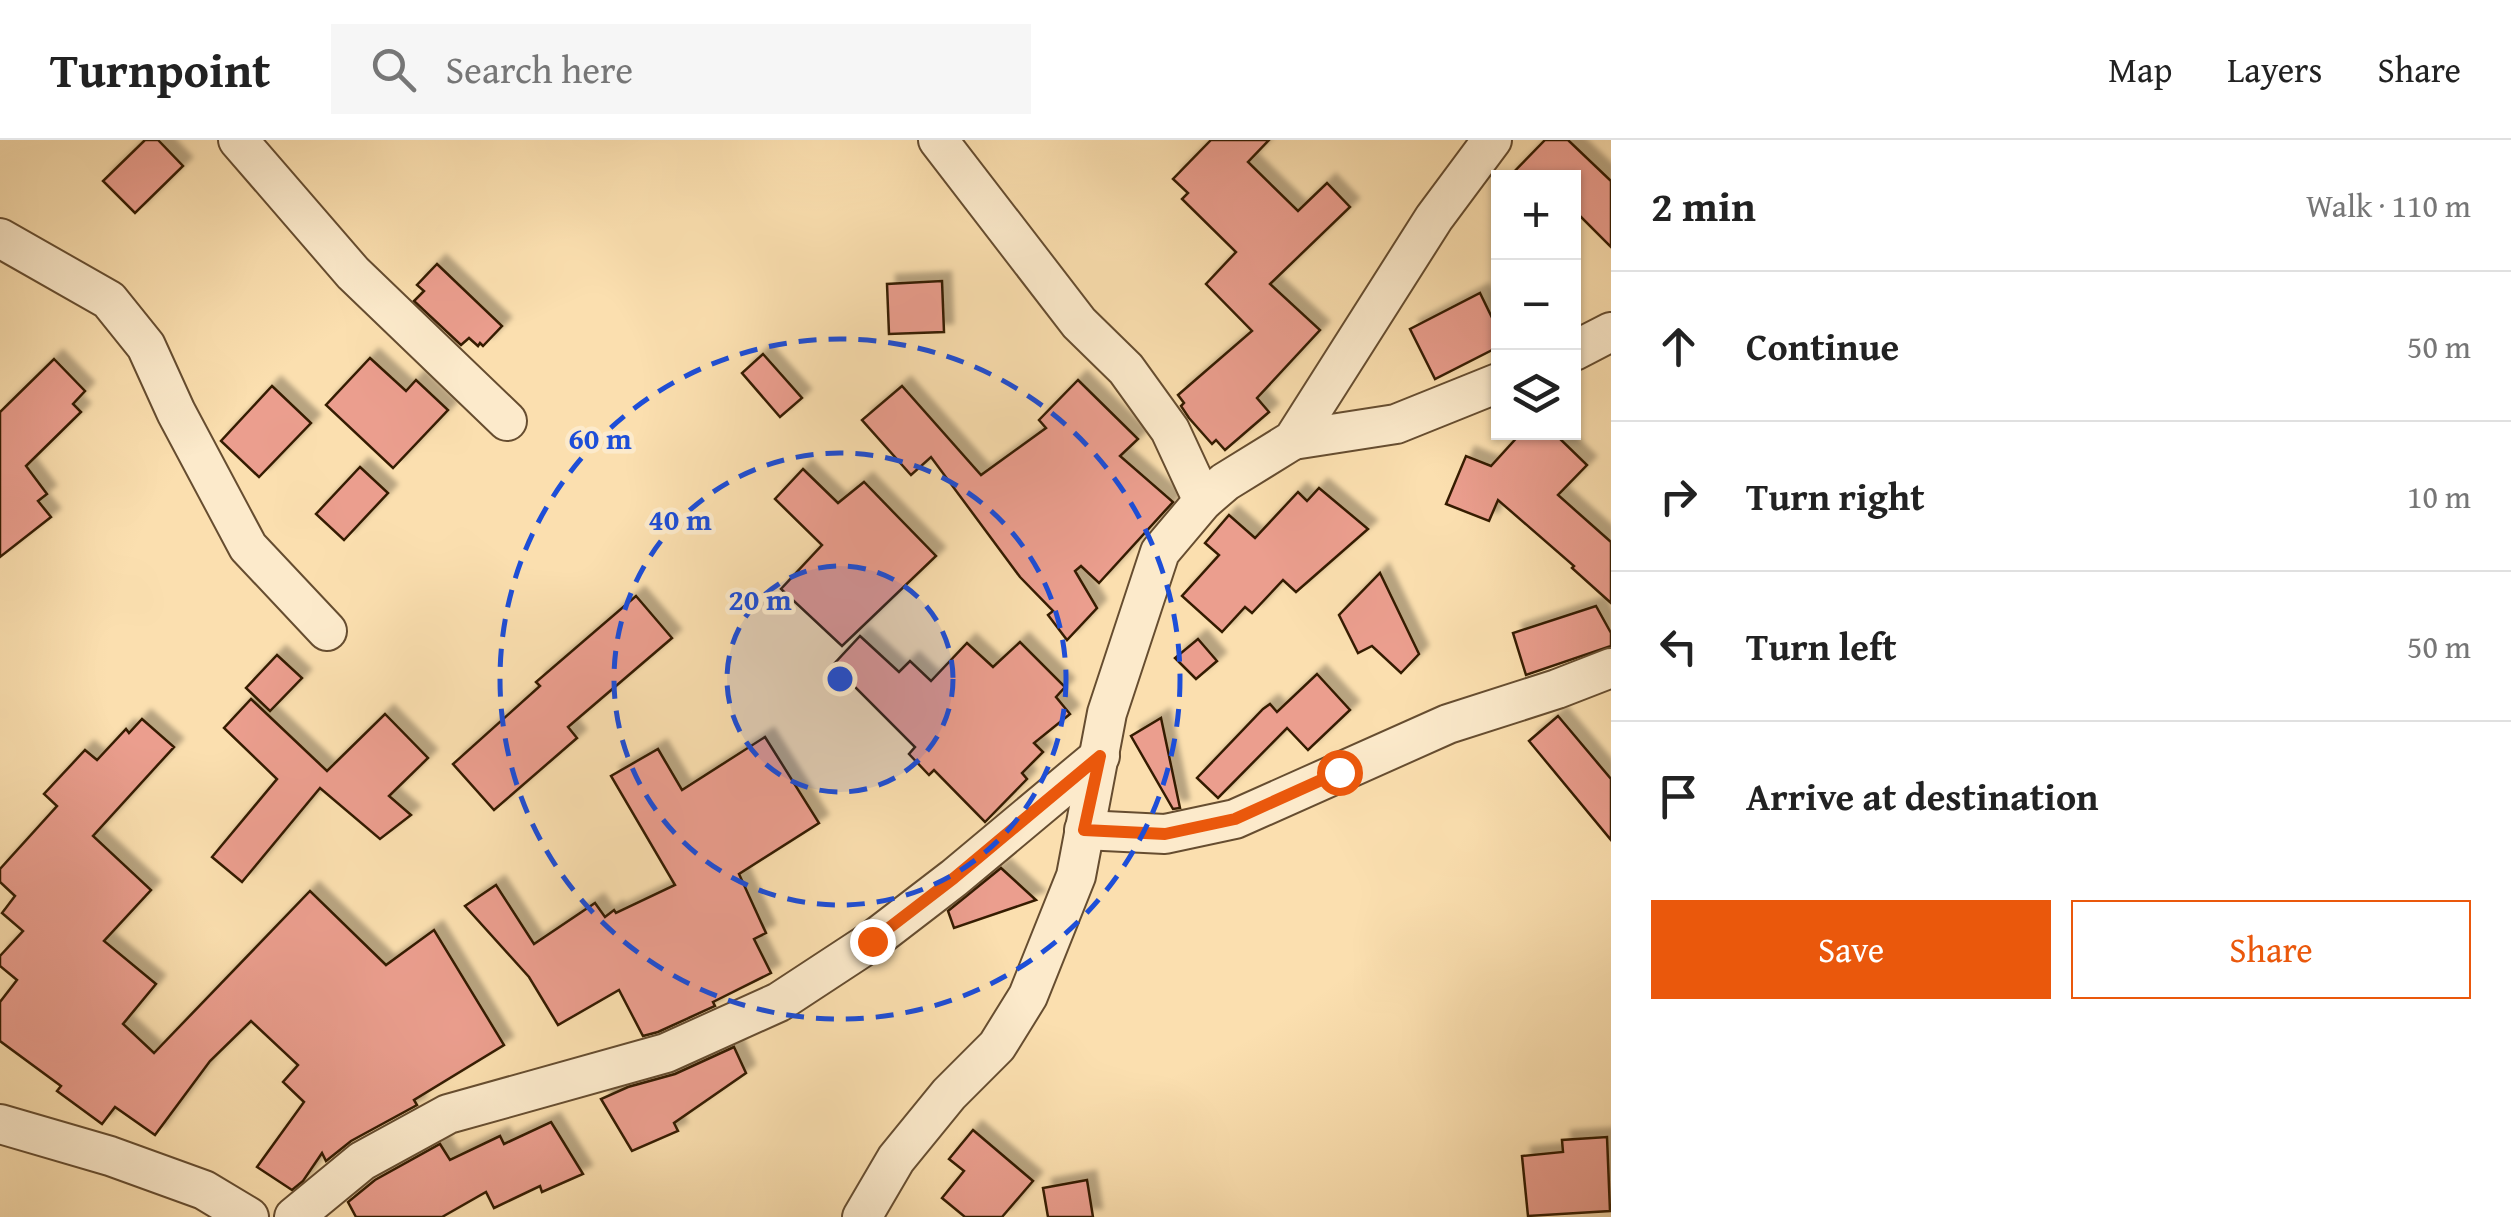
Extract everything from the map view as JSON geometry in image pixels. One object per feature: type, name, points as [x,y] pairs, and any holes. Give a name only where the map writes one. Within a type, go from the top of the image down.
[{"type":"street","points":[[238,140],[353,273],[507,422]]},
{"type":"street","points":[[938,140],[1079,323],[1126,370],[1170,430],[1203,501]]},
{"type":"street","points":[[1293,440],[1434,218],[1492,140]]},
{"type":"street","points":[[0,238],[109,300],[146,346],[176,412],[248,547],[327,631]]},
{"type":"street","points":[[1576,350],[1611,332]]},
{"type":"street","points":[[862,1217],[896,1159],[949,1094],[997,1046],[1028,996],[1076,876],[1107,714],[1160,552],[1203,501],[1225,482],[1293,440],[1396,424],[1491,387]]},
{"type":"street","points":[[1084,830],[1165,834],[1235,819],[1448,724],[1611,668]]},
{"type":"street","points":[[294,1217],[362,1161],[448,1114],[666,1052],[778,1002],[886,930],[1100,756]]},
{"type":"street","points":[[0,1124],[110,1156],[204,1190],[250,1217]]},
{"type":"building","points":[[145,140],[158,140],[183,166],[135,213],[103,181]]},
{"type":"building","points":[[1211,140],[1269,140],[1248,162],[1298,211],[1327,183],[1350,207],[1270,284],[1320,330],[1257,398],[1269,412],[1225,450],[1216,440],[1212,444],[1189,418],[1178,395],[1252,331],[1206,284],[1236,252],[1182,199],[1188,193],[1173,179]]},
{"type":"building","points":[[1545,140],[1568,140],[1611,181],[1611,247],[1581,217],[1581,170],[1516,170]]},
{"type":"building","points":[[437,264],[502,326],[483,346],[469,338],[461,345],[414,301],[424,291],[417,285]]},
{"type":"building","points":[[942,281],[944,332],[889,334],[887,284]]},
{"type":"building","points":[[1480,293],[1491,316],[1491,351],[1435,379],[1410,329]]},
{"type":"building","points":[[763,354],[802,398],[780,417],[742,373]]},
{"type":"building","points":[[370,358],[406,391],[416,380],[448,410],[393,468],[326,405]]},
{"type":"building","points":[[54,359],[85,391],[73,404],[81,412],[26,466],[47,494],[38,501],[51,517],[0,557],[0,412]]},
{"type":"building","points":[[1078,380],[1138,439],[1120,456],[1173,502],[1099,583],[1081,566],[1075,571],[1097,608],[1067,640],[1048,615],[1053,611],[1020,577],[931,457],[911,475],[862,420],[902,386],[981,475],[1046,428],[1039,420]]},
{"type":"building","points":[[272,386],[311,423],[259,477],[221,441]]},
{"type":"building","points":[[1515,440],[1561,440],[1587,465],[1558,495],[1611,542],[1611,603],[1498,500],[1489,521],[1446,504],[1466,456],[1491,466]]},
{"type":"building","points":[[360,467],[388,493],[344,540],[316,514]]},
{"type":"building","points":[[803,469],[838,503],[864,482],[936,556],[842,646],[781,589],[822,545],[775,499]]},
{"type":"building","points":[[1319,488],[1368,529],[1296,592],[1283,580],[1252,613],[1245,607],[1222,632],[1182,596],[1219,555],[1205,543],[1229,515],[1255,538],[1298,492],[1307,501]]},
{"type":"building","points":[[1380,573],[1419,654],[1401,673],[1372,646],[1358,653],[1339,615]]},
{"type":"building","points":[[636,596],[672,638],[568,727],[577,738],[494,810],[453,764],[540,686],[536,682]]},
{"type":"building","points":[[1596,606],[1611,633],[1611,646],[1526,675],[1513,633]]},
{"type":"building","points":[[860,636],[899,672],[910,661],[931,681],[967,643],[993,667],[1020,642],[1065,687],[1056,697],[1070,714],[1034,743],[1043,752],[1022,773],[1027,779],[985,822],[934,770],[929,775],[909,754],[915,747],[833,665]]},
{"type":"building","points":[[1198,639],[1217,661],[1196,679],[1175,658]]},
{"type":"building","points":[[277,655],[302,678],[270,711],[246,688]]},
{"type":"building","points":[[1317,674],[1350,710],[1308,750],[1287,728],[1218,798],[1197,778],[1263,709],[1270,704],[1277,712]]},
{"type":"building","points":[[251,699],[327,771],[385,714],[428,758],[389,796],[411,815],[380,839],[320,788],[242,882],[212,857],[277,779],[224,728]]},
{"type":"building","points":[[1558,716],[1611,779],[1611,840],[1529,741]]},
{"type":"building","points":[[1161,718],[1180,808],[1173,809],[1131,736]]},
{"type":"building","points":[[142,719],[174,747],[93,836],[151,890],[104,941],[156,984],[123,1024],[154,1053],[310,891],[386,965],[434,930],[504,1045],[414,1100],[417,1105],[351,1141],[326,1161],[322,1153],[292,1190],[257,1167],[304,1102],[283,1082],[298,1065],[251,1021],[210,1061],[155,1135],[115,1107],[102,1124],[57,1091],[61,1086],[0,1041],[0,1002],[17,980],[0,966],[0,956],[23,931],[2,913],[15,896],[0,882],[0,869],[57,806],[44,794],[85,750],[97,760],[126,729],[129,733]]},
{"type":"building","points":[[765,737],[819,823],[739,874],[766,933],[754,939],[771,973],[713,1002],[715,1006],[643,1036],[619,990],[558,1025],[529,977],[465,906],[496,885],[534,944],[595,903],[605,917],[675,885],[611,776],[658,749],[682,790]]},
{"type":"building","points":[[1001,868],[1036,900],[954,928],[948,911]]},
{"type":"building","points":[[734,1047],[746,1073],[674,1123],[678,1131],[632,1151],[601,1099],[675,1074]]},
{"type":"building","points":[[551,1122],[583,1174],[542,1192],[540,1186],[494,1208],[486,1192],[442,1217],[356,1217],[348,1202],[375,1180],[440,1144],[450,1160],[500,1136],[504,1144]]},
{"type":"building","points":[[973,1130],[1033,1181],[1002,1217],[965,1217],[942,1198],[964,1171],[949,1159]]},
{"type":"building","points":[[1607,1137],[1610,1211],[1528,1216],[1522,1156],[1563,1152],[1562,1140]]},
{"type":"building","points":[[1087,1180],[1093,1217],[1048,1217],[1043,1188]]},
{"type":"route","points":[[872,941],[1100,756],[1084,830],[1165,834],[1235,819],[1339,772]]}]
